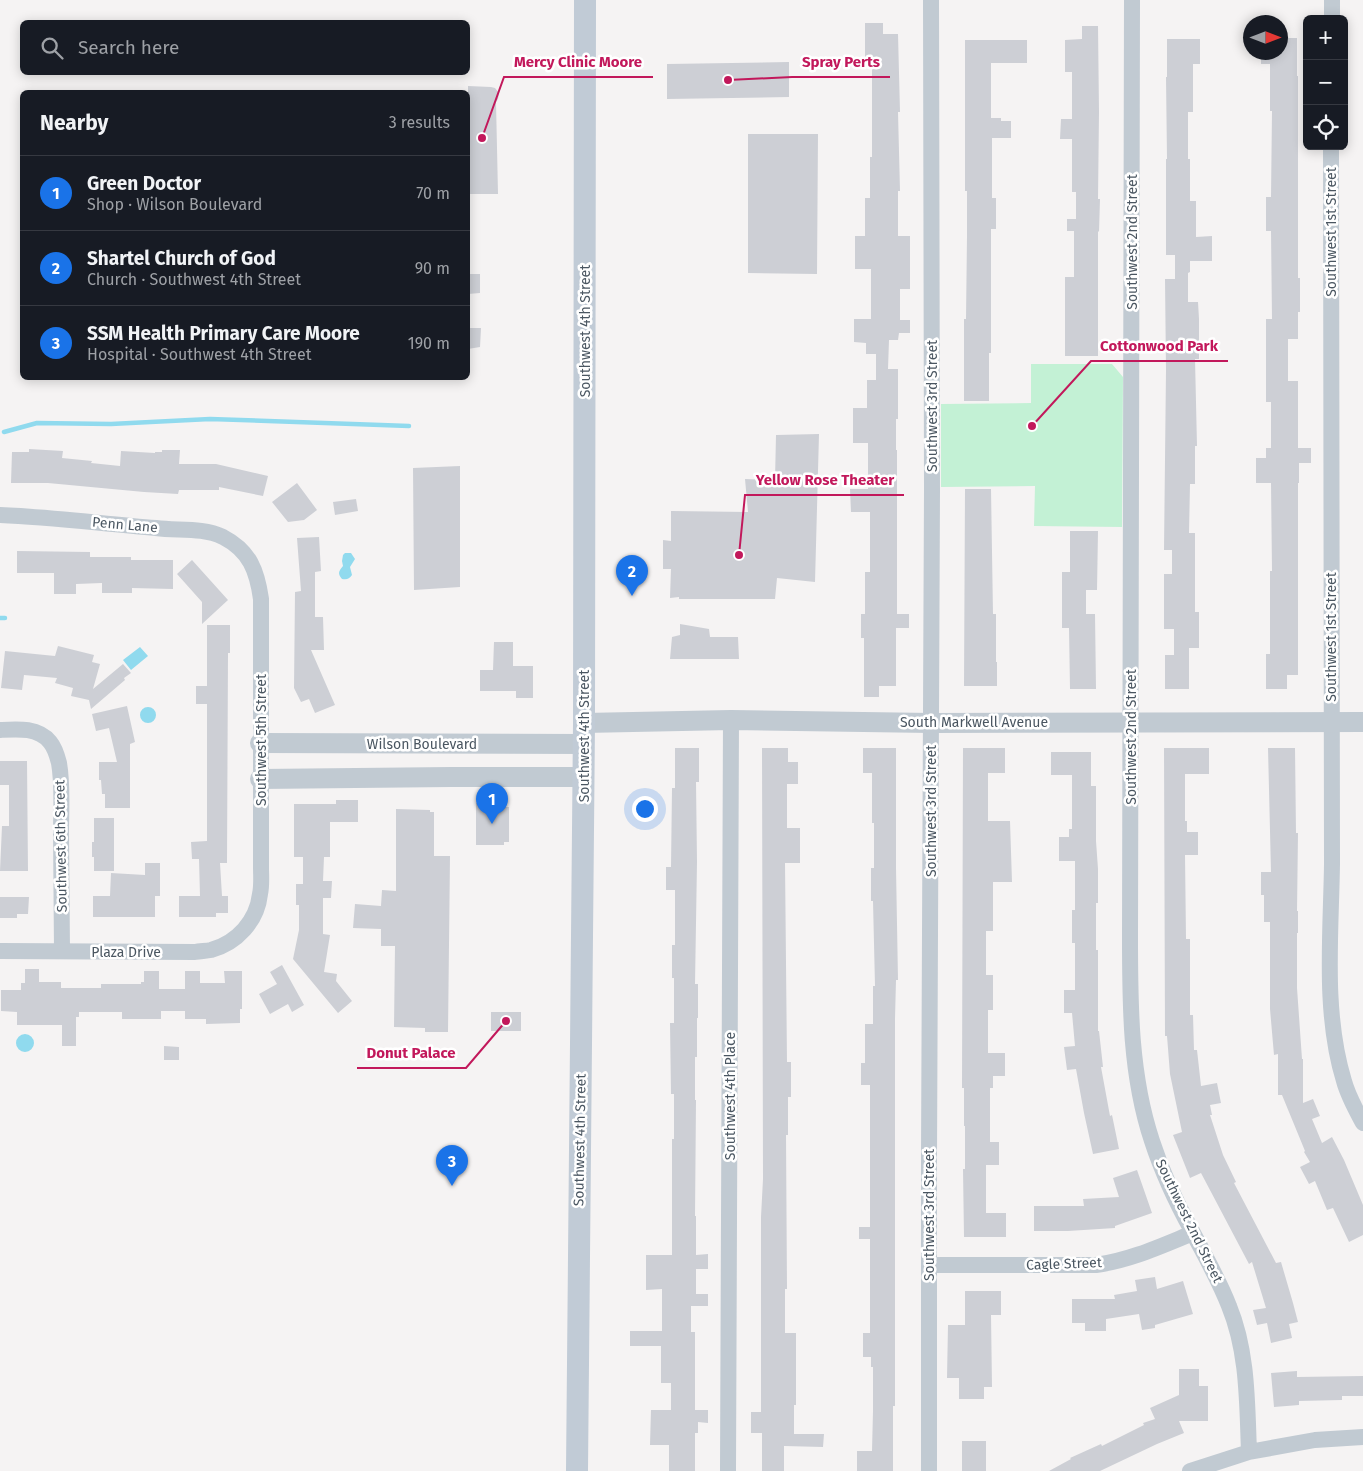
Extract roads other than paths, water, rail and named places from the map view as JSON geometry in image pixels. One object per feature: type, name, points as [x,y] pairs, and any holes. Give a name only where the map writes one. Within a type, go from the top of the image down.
[{"type":"main road","name":"Southwest 4th Street","points":[[577,1471],[584,777],[585,0]]},
{"type":"street","name":"Southwest 3rd Street","points":[[929,1471],[931,0]]},
{"type":"street","name":"Southwest 2nd Street","points":[[1132,0],[1130,991],[1132,1030],[1136,1067],[1152,1140],[1178,1204],[1216,1275],[1230,1306],[1238,1332],[1247,1389],[1249,1452]]},
{"type":"street","points":[[1332,0],[1332,15]]},
{"type":"street","name":"Southwest 1st Street","points":[[1332,150],[1332,864],[1330,971],[1332,1020],[1337,1057],[1344,1083],[1363,1123]]},
{"type":"street","name":"Penn Lane","points":[[0,515],[55,518],[169,530],[202,530],[223,537],[244,553]]},
{"type":"street","name":"Southwest 5th Street","points":[[244,553],[259,580],[261,599],[260,896],[254,915],[246,928]]},
{"type":"street","name":"South Markwell Avenue","points":[[584,734],[731,720],[931,723],[1363,722]]},
{"type":"street","name":"Southwest 4th Place","points":[[728,1471],[731,720]]},
{"type":"street","name":"Southwest 6th Street","points":[[0,730],[30,730],[45,737],[56,752],[60,777],[62,952]]},
{"type":"street","name":"Wilson Boulevard","points":[[260,743],[584,734]]},
{"type":"street","points":[[260,779],[584,777]]},
{"type":"street","name":"Plaza Drive","points":[[0,951],[203,951],[226,944],[246,928]]},
{"type":"street","name":"Cagle Street","points":[[929,1265],[1096,1264],[1116,1262],[1144,1253],[1192,1233]]},
{"type":"street","points":[[1190,1471],[1249,1452],[1316,1440],[1363,1437]]},
{"type":"water","points":[[345,553],[351,553],[355,559],[350,567],[352,575],[349,578],[342,579],[339,574],[343,566],[342,561]]},
{"type":"water","points":[[140,647],[148,656],[131,670],[123,660]]},
{"type":"water","points":[[145,707],[151,707],[156,712],[154,721],[145,723],[140,718],[140,712]]},
{"type":"water","points":[[25,1034],[31,1037],[34,1043],[31,1049],[25,1052],[19,1049],[16,1043],[19,1037]]},
{"type":"waterway","points":[[4,432],[37,423],[111,424],[210,419],[409,426]]},
{"type":"waterway","points":[[0,618],[5,618]]},
{"type":"place","name":"Spray Perts","points":[[728,80]]},
{"type":"place","name":"Mercy Clinic Moore","points":[[482,138]]},
{"type":"place","name":"Cottonwood Park","points":[[1032,426]]},
{"type":"place","name":"Yellow Rose Theater","points":[[739,555]]},
{"type":"place","name":"Shartel Church of God","points":[[632,596]]},
{"type":"place","name":"Green Doctor","points":[[492,824]]},
{"type":"place","name":"Donut Palace","points":[[506,1021]]},
{"type":"place","name":"SSM Health Primary Care Moore","points":[[452,1186]]}]
